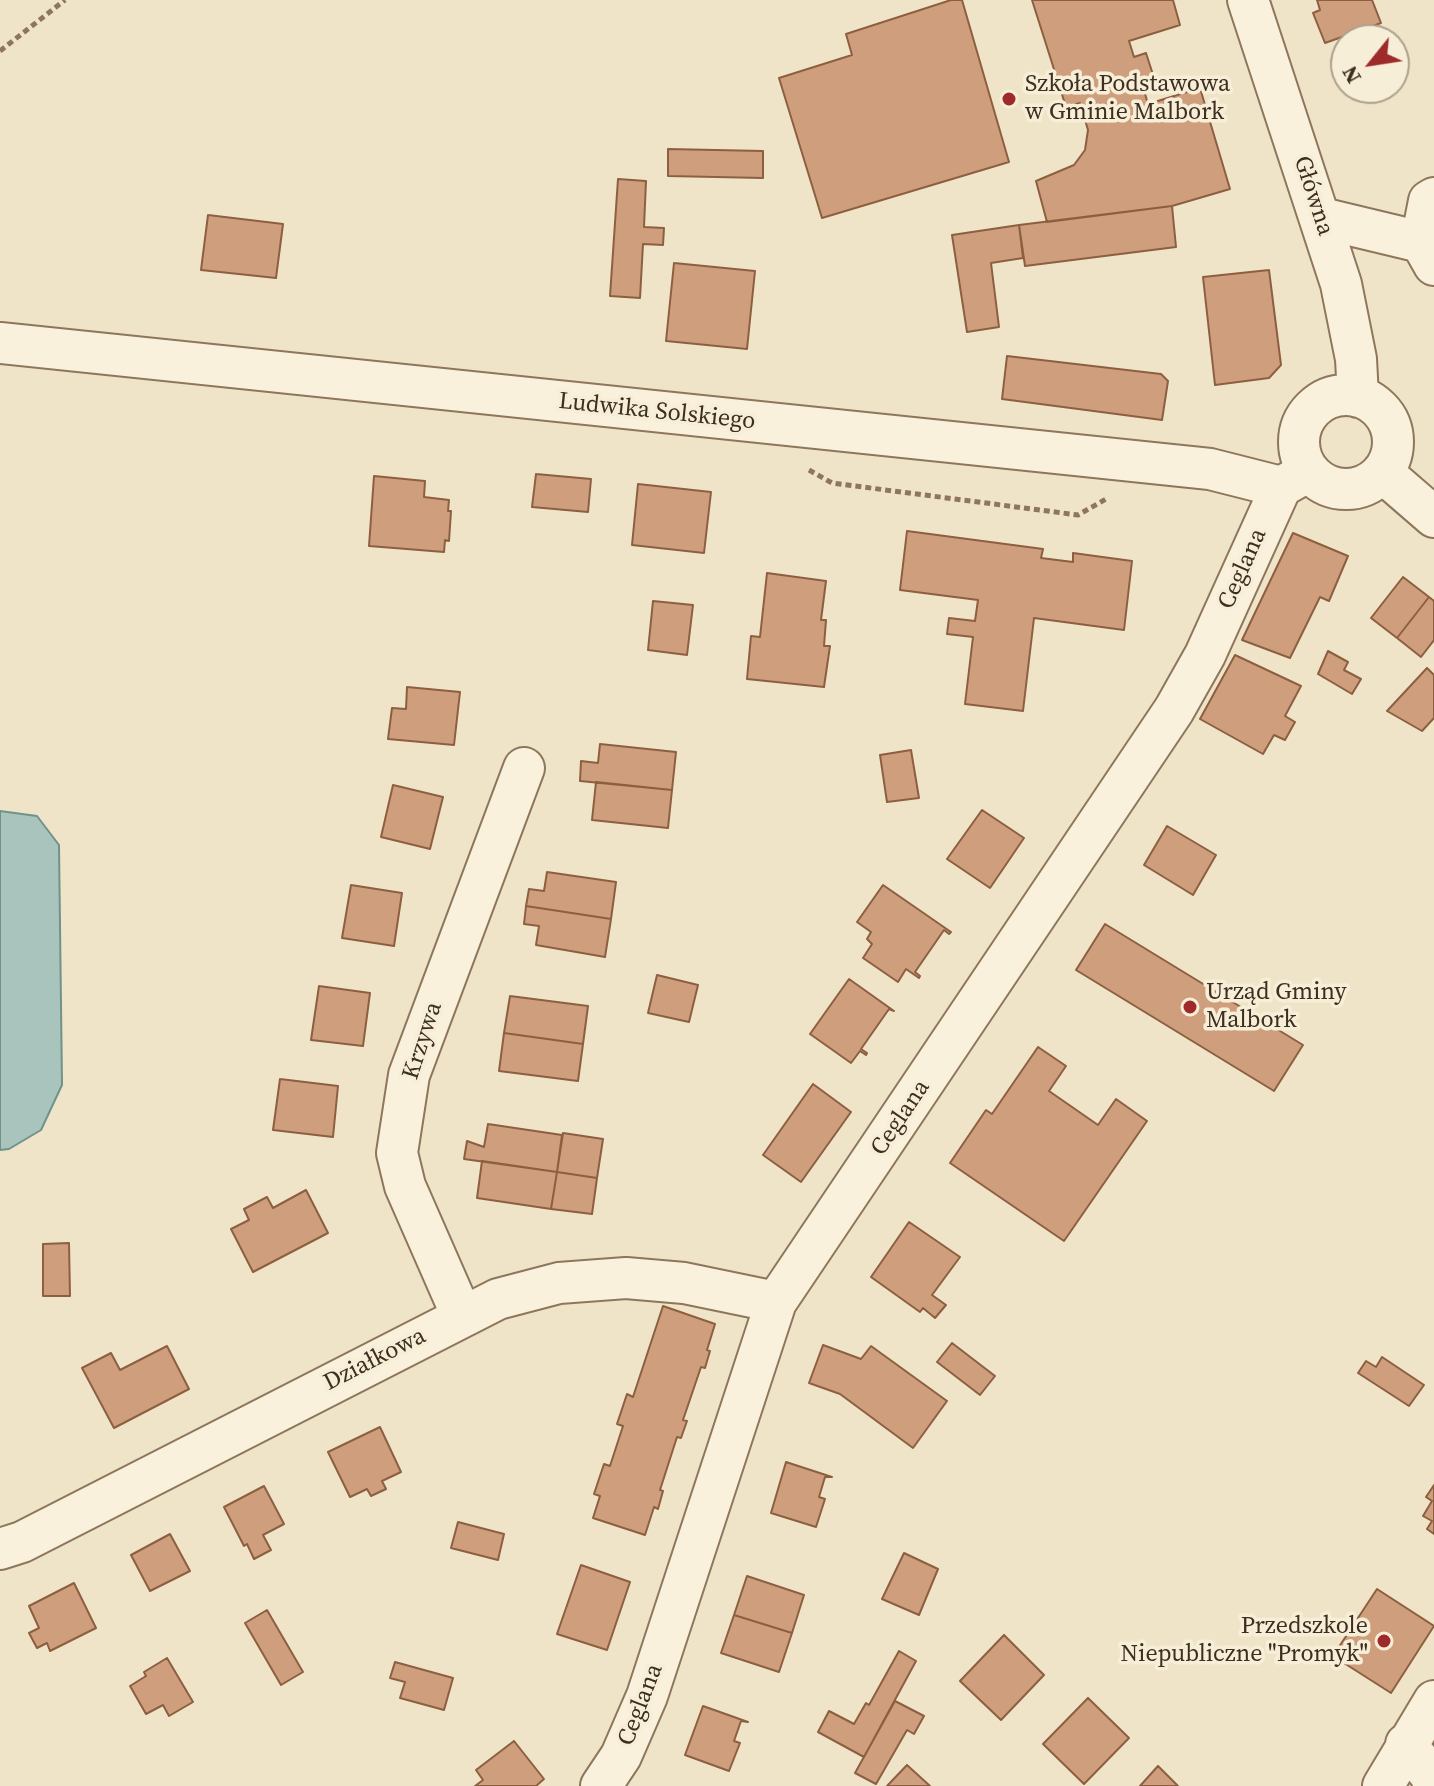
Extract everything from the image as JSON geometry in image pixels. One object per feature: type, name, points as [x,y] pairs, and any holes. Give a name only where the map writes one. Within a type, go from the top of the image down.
[{"type":"street","name":"Główna","points":[[1248,0],[1341,284],[1356,359],[1358,397]]},
{"type":"street","points":[[1321,218],[1428,253],[1429,201],[1434,198]]},
{"type":"street","name":"Ludwika Solskiego","points":[[0,343],[1295,479]]},
{"type":"street","points":[[1343,395],[1358,397],[1384,414],[1393,443],[1382,472],[1372,482],[1345,489],[1295,479],[1301,458],[1301,429],[1316,405],[1343,395]]},
{"type":"street","points":[[1382,472],[1434,517]]},
{"type":"street","name":"Ceglana","points":[[601,1786],[621,1756],[647,1696],[776,1302],[1174,710],[1295,479]]},
{"type":"street","name":"Krzywa","points":[[462,1316],[410,1200],[397,1153],[409,1075],[524,768]]},
{"type":"street","name":"Działkowa","points":[[0,1549],[22,1542],[498,1299],[559,1283],[626,1278],[684,1283],[776,1302]]},
{"type":"street","points":[[1383,1786],[1434,1701]]},
{"type":"street","points":[[1406,1744],[1432,1777],[1433,1786]]},
{"type":"path","points":[[0,51],[65,0]]},
{"type":"water","points":[[0,811],[37,816],[59,845],[62,1085],[41,1130],[9,1149],[0,1150]]},
{"type":"building","points":[[951,0],[962,0],[1009,162],[822,218],[779,78],[852,55],[846,34]]},
{"type":"building","points":[[1032,0],[1173,0],[1180,25],[1129,41],[1134,57],[1146,53],[1156,84],[1143,87],[1148,104],[1200,88],[1230,189],[1172,206],[1047,222],[1036,181],[1074,165],[1085,150],[1088,130],[1080,103],[1066,107]]},
{"type":"building","points":[[1317,0],[1372,0],[1381,23],[1330,24],[1330,41],[1325,43],[1313,13],[1320,10]]},
{"type":"building","points":[[668,149],[763,151],[763,178],[668,176]]},
{"type":"building","points":[[618,179],[646,181],[644,227],[664,228],[663,245],[643,244],[640,298],[610,296]]},
{"type":"building","points":[[1172,206],[1176,247],[1025,266],[1019,225]]},
{"type":"building","points":[[208,215],[283,224],[276,278],[201,270]]},
{"type":"building","points":[[1019,225],[1023,258],[991,263],[999,327],[967,332],[952,235]]},
{"type":"building","points":[[674,263],[755,271],[747,349],[666,341]]},
{"type":"building","points":[[1269,270],[1281,365],[1269,378],[1215,385],[1203,277]]},
{"type":"building","points":[[1007,356],[1161,374],[1168,381],[1162,420],[1002,399]]},
{"type":"building","points":[[536,474],[591,479],[588,512],[532,507]]},
{"type":"building","points":[[374,476],[425,481],[424,497],[449,500],[449,541],[445,540],[444,552],[369,546]]},
{"type":"building","points":[[638,484],[711,492],[704,553],[632,545]]},
{"type":"building","points":[[907,531],[1043,549],[1041,558],[1073,562],[1073,553],[1132,561],[1124,630],[1034,618],[1023,711],[965,704],[973,637],[947,634],[949,618],[975,621],[978,600],[900,590]]},
{"type":"building","points":[[1293,533],[1348,556],[1329,601],[1320,597],[1290,658],[1242,640]]},
{"type":"building","points":[[767,573],[826,581],[821,620],[826,620],[824,646],[830,646],[824,687],[747,679],[751,636],[760,637]]},
{"type":"building","points":[[1403,577],[1429,597],[1397,638],[1371,618]]},
{"type":"building","points":[[1429,597],[1434,601],[1434,640],[1421,657],[1397,638]]},
{"type":"building","points":[[653,601],[693,605],[687,655],[648,650]]},
{"type":"building","points":[[1328,651],[1348,662],[1344,670],[1361,679],[1352,694],[1318,674]]},
{"type":"building","points":[[1235,655],[1301,686],[1285,716],[1295,722],[1285,740],[1274,735],[1263,754],[1200,719]]},
{"type":"building","points":[[1427,668],[1434,675],[1434,718],[1422,731],[1387,711]]},
{"type":"building","points":[[407,687],[460,692],[454,745],[388,739],[392,708],[406,709]]},
{"type":"building","points":[[600,744],[676,752],[672,790],[580,781],[581,761],[598,763]]},
{"type":"building","points":[[911,750],[919,798],[887,802],[880,755]]},
{"type":"building","points":[[596,782],[672,790],[668,828],[592,820]]},
{"type":"building","points":[[393,785],[443,797],[430,849],[381,837]]},
{"type":"building","points":[[982,810],[1024,838],[990,888],[947,859]]},
{"type":"building","points":[[1167,826],[1216,855],[1193,895],[1144,865]]},
{"type":"building","points":[[547,872],[616,882],[611,919],[526,906],[529,889],[544,891]]},
{"type":"building","points":[[351,885],[402,893],[394,946],[342,938]]},
{"type":"building","points":[[883,885],[951,932],[949,934],[944,930],[915,972],[919,978],[906,969],[898,982],[863,958],[872,944],[867,939],[871,932],[857,922]]},
{"type":"building","points":[[526,906],[611,919],[605,957],[536,945],[539,926],[524,924]]},
{"type":"building","name":"Urząd Gminy Malbork","points":[[1105,924],[1303,1045],[1274,1091],[1076,970]]},
{"type":"building","points":[[657,975],[698,985],[689,1022],[648,1013]]},
{"type":"building","points":[[849,979],[894,1011],[889,1009],[861,1049],[866,1055],[860,1051],[851,1063],[810,1034]]},
{"type":"building","points":[[319,986],[370,993],[363,1046],[311,1040]]},
{"type":"building","points":[[510,996],[588,1006],[583,1044],[504,1033]]},
{"type":"building","points":[[504,1033],[583,1044],[578,1081],[499,1071]]},
{"type":"building","points":[[1038,1047],[1066,1066],[1049,1091],[1098,1125],[1116,1099],[1147,1121],[1064,1241],[950,1163],[986,1110],[992,1114]]},
{"type":"building","points":[[280,1079],[338,1086],[333,1137],[273,1130]]},
{"type":"building","points":[[813,1084],[851,1112],[801,1182],[763,1155]]},
{"type":"building","points":[[488,1124],[562,1135],[557,1172],[464,1159],[467,1141],[484,1147]]},
{"type":"building","points":[[563,1133],[603,1139],[597,1178],[557,1172]]},
{"type":"building","points":[[482,1161],[557,1172],[551,1209],[477,1198]]},
{"type":"building","points":[[557,1172],[597,1178],[592,1214],[551,1209]]},
{"type":"building","points":[[306,1190],[328,1233],[253,1272],[231,1229],[249,1220],[244,1209],[267,1197],[273,1208]]},
{"type":"building","points":[[909,1222],[960,1257],[932,1295],[946,1305],[935,1318],[923,1308],[920,1312],[871,1277]]},
{"type":"building","points":[[69,1243],[70,1296],[43,1296],[43,1244]]},
{"type":"building","points":[[663,1306],[715,1324],[705,1368],[701,1367],[683,1420],[687,1421],[681,1438],[677,1437],[660,1490],[663,1491],[658,1509],[654,1507],[645,1535],[593,1518],[600,1496],[594,1494],[604,1464],[610,1466],[623,1426],[617,1424],[627,1394],[633,1397]]},
{"type":"building","points":[[952,1343],[995,1376],[980,1395],[937,1362]]},
{"type":"building","points":[[823,1345],[861,1359],[871,1346],[947,1401],[913,1448],[840,1394],[809,1383]]},
{"type":"building","points":[[167,1346],[189,1389],[114,1428],[82,1368],[111,1353],[120,1370]]},
{"type":"building","points":[[1382,1357],[1424,1385],[1409,1406],[1358,1373],[1366,1361],[1376,1367]]},
{"type":"building","points":[[380,1427],[401,1472],[382,1481],[386,1489],[371,1496],[367,1489],[350,1497],[328,1452]]},
{"type":"building","points":[[786,1462],[832,1477],[825,1477],[819,1497],[825,1499],[816,1527],[771,1513]]},
{"type":"building","points":[[1434,1485],[1434,1534],[1427,1529],[1432,1521],[1423,1516],[1432,1501],[1426,1497]]},
{"type":"building","points":[[264,1486],[284,1524],[263,1535],[271,1550],[254,1559],[224,1507]]},
{"type":"building","points":[[458,1522],[504,1534],[498,1560],[451,1548]]},
{"type":"building","points":[[170,1534],[190,1571],[150,1591],[131,1555]]},
{"type":"building","points":[[904,1553],[938,1569],[919,1615],[882,1599]]},
{"type":"building","points":[[581,1565],[630,1582],[607,1650],[557,1634]]},
{"type":"building","points":[[747,1576],[804,1595],[792,1633],[734,1615]]},
{"type":"building","points":[[74,1583],[96,1628],[50,1651],[47,1643],[37,1648],[29,1633],[39,1628],[29,1606]]},
{"type":"building","name":"Przedszkole Niepubliczne \"Promyk\"","points":[[1377,1589],[1434,1626],[1391,1693],[1333,1656]]},
{"type":"building","points":[[267,1610],[303,1672],[281,1685],[245,1623]]},
{"type":"building","points":[[734,1615],[792,1633],[779,1672],[721,1653]]},
{"type":"building","points":[[1004,1635],[1044,1675],[1001,1720],[960,1681]]},
{"type":"building","points":[[899,1651],[916,1661],[864,1757],[818,1732],[829,1711],[854,1724],[866,1703],[869,1705]]},
{"type":"building","points":[[167,1658],[193,1702],[169,1716],[163,1705],[146,1714],[130,1686],[146,1676],[144,1672]]},
{"type":"building","points":[[395,1662],[453,1678],[444,1710],[400,1698],[405,1682],[390,1678]]},
{"type":"building","points":[[1088,1698],[1129,1738],[1084,1784],[1043,1744]]},
{"type":"building","points":[[895,1701],[924,1716],[914,1734],[907,1730],[876,1784],[855,1773]]},
{"type":"building","points":[[703,1706],[748,1722],[741,1721],[734,1741],[740,1743],[729,1771],[685,1755]]},
{"type":"building","points":[[514,1741],[544,1779],[536,1786],[475,1786],[483,1780],[476,1770]]},
{"type":"building","points":[[907,1765],[930,1786],[887,1786]]},
{"type":"building","points":[[1158,1766],[1178,1786],[1140,1786]]},
{"type":"place","name":"Szkoła Podstawowa w Gminie Malbork","points":[[1009,99]]},
{"type":"place","name":"Urząd Gminy Malbork","points":[[1190,1007]]},
{"type":"place","name":"Przedszkole Niepubliczne \"Promyk\"","points":[[1384,1641]]}]
